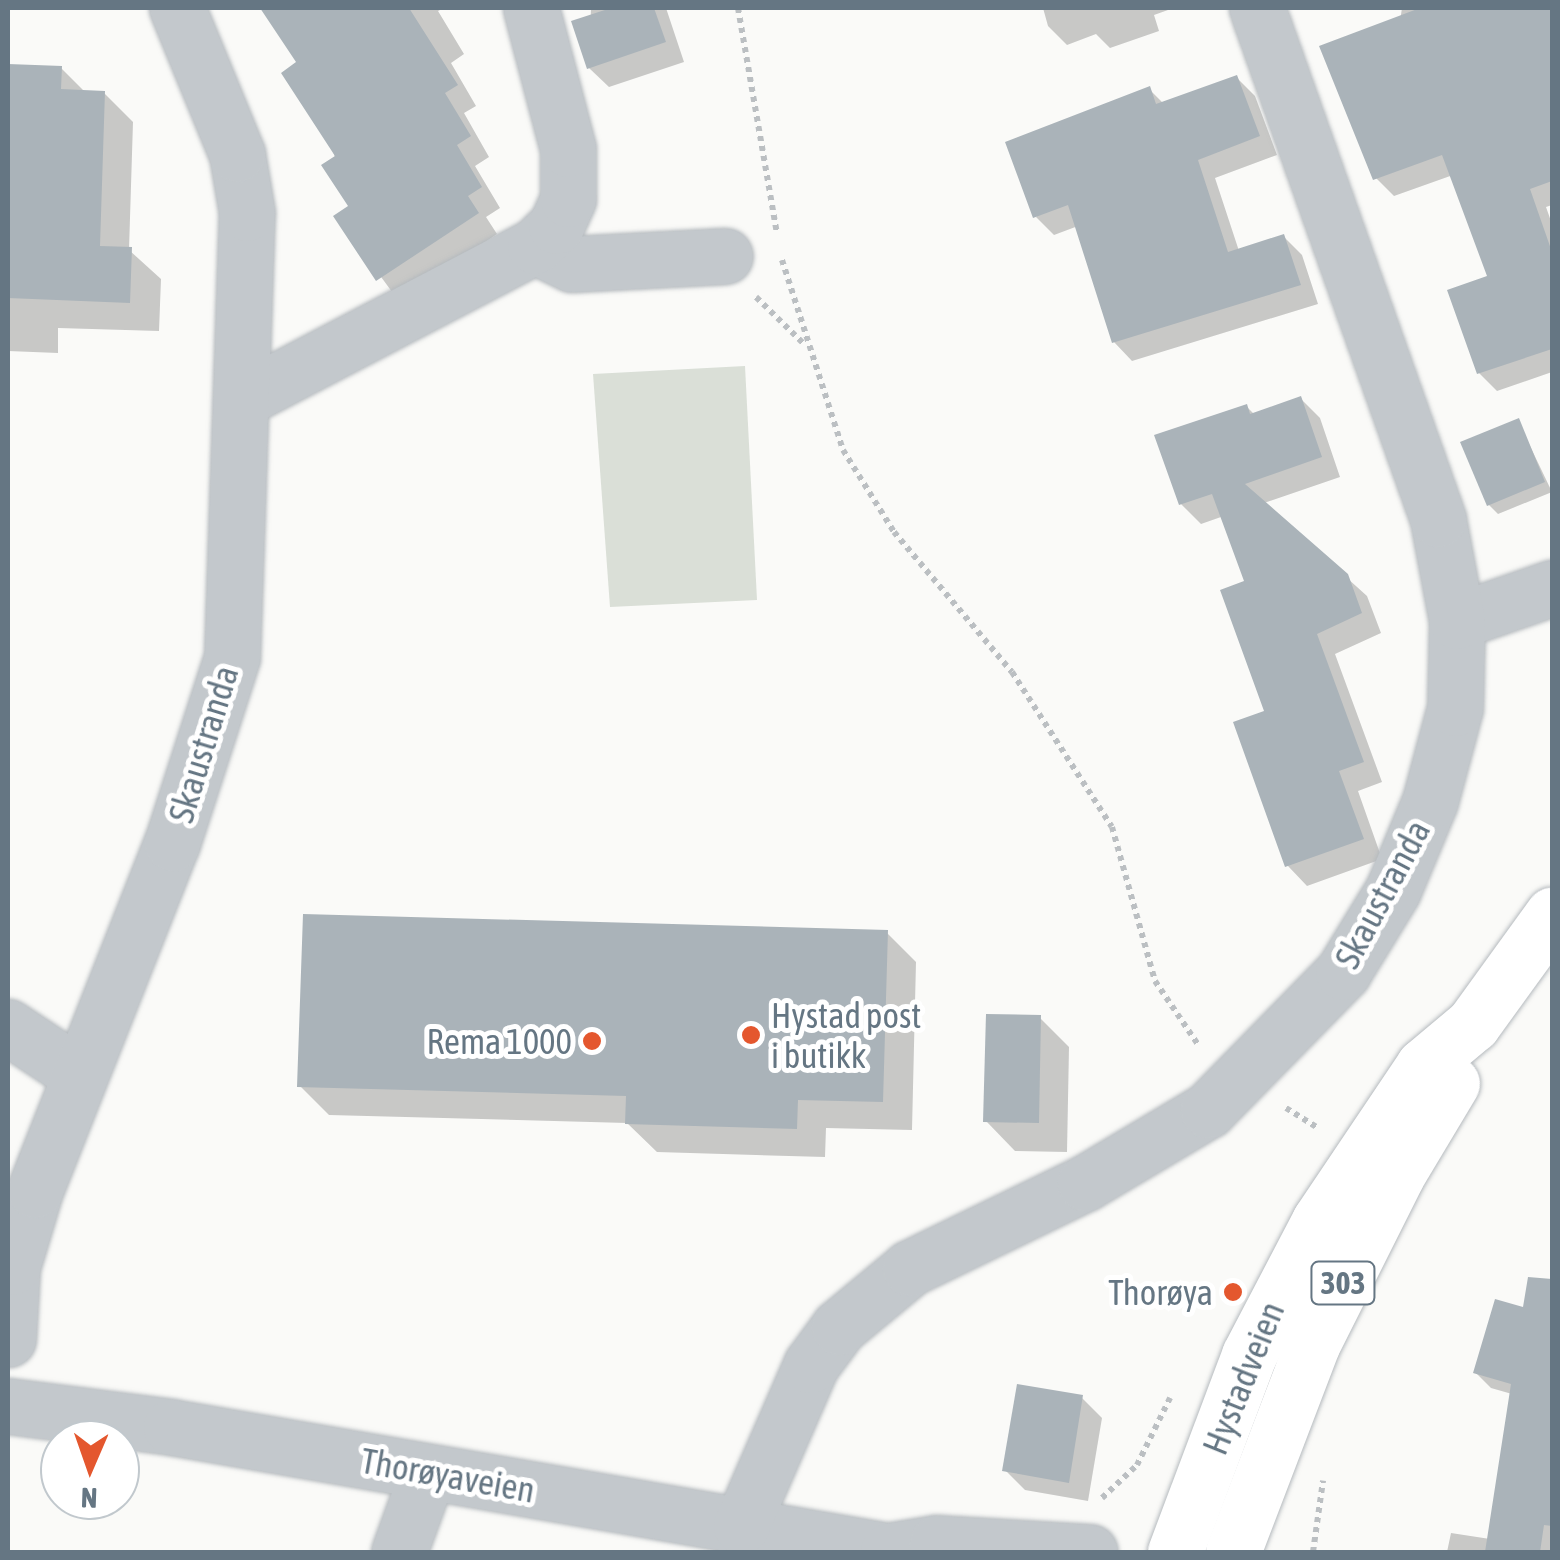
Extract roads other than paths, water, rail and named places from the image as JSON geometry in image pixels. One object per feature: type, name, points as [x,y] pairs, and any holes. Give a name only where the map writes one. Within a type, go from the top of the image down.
[{"type":"main road","name":"Hystadveien","points":[[1175,1552],[1280,1289],[1424,1066],[1473,1024],[1552,916]]},
{"type":"main road","name":"Hystadveien","points":[[1233,1552],[1312,1345],[1397,1175],[1452,1084],[1473,1024]]},
{"type":"street","name":"Skaustranda","points":[[8,1340],[12,1267],[79,1074],[225,694],[236,604],[246,397],[247,213],[238,154],[177,8]]},
{"type":"street","points":[[246,397],[534,246],[565,210],[568,166],[558,99],[531,8]]},
{"type":"street","name":"Skaustranda","points":[[772,1538],[811,1365],[872,1294],[924,1260],[1127,1160],[1232,1088],[1322,998],[1393,890],[1430,801],[1455,708],[1457,621],[1438,518],[1409,426],[1258,8]]},
{"type":"street","points":[[534,246],[572,264],[725,256]]},
{"type":"street","points":[[1457,621],[1552,588]]},
{"type":"street","points":[[8,1027],[79,1074]]},
{"type":"street","name":"Thorøyaveien","points":[[8,1406],[428,1472],[772,1538],[890,1552],[936,1544],[1090,1552]]},
{"type":"street","points":[[400,1552],[428,1472]]},
{"type":"place","name":"Hystad post i butikk","points":[[751,1035]]},
{"type":"place","name":"Rema 1000","points":[[592,1041]]},
{"type":"place","name":"Thorøya","points":[[1233,1292]]}]
